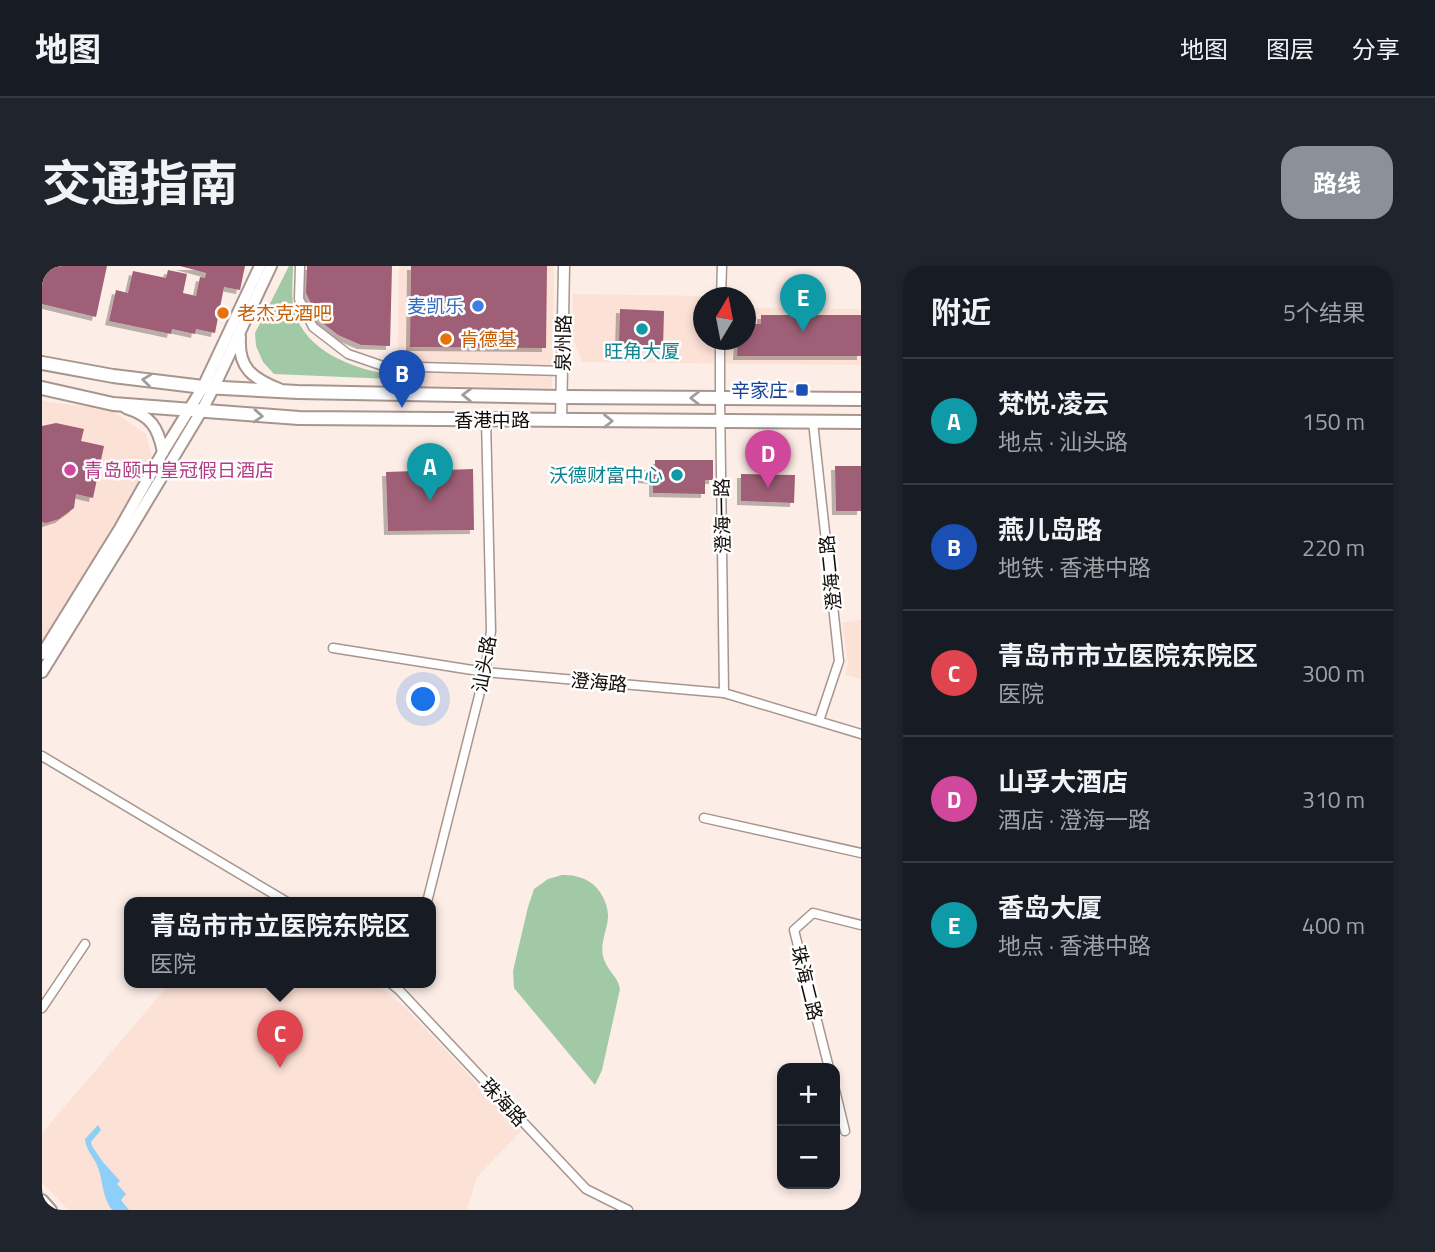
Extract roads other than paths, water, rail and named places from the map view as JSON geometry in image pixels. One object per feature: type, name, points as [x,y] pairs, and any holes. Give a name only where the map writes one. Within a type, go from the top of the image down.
[{"type":"main road","points":[[209,387],[260,266]]},
{"type":"main road","points":[[42,673],[240,332],[271,266]]},
{"type":"main road","points":[[240,332],[241,360],[250,373],[262,382],[284,391]]},
{"type":"main road","name":"香港中路","points":[[42,363],[113,376],[209,387],[284,391],[562,397],[861,399]]},
{"type":"main road","name":"香港中路","points":[[42,388],[113,404],[299,418],[861,422]]},
{"type":"main road","points":[[113,404],[139,412],[153,423],[163,452]]},
{"type":"main road","points":[[42,654],[119,530],[163,452],[196,410]]},
{"type":"main road","points":[[42,1200],[51,1210]]},
{"type":"street","points":[[300,266],[299,299],[313,327],[348,354],[383,366],[562,371]]},
{"type":"street","name":"泉州路","points":[[561,420],[564,266]]},
{"type":"street","points":[[721,287],[722,266]]},
{"type":"street","name":"澄海一路","points":[[720,350],[724,693]]},
{"type":"street","name":"汕头路","points":[[428,897],[485,672],[491,631],[486,419]]},
{"type":"street","name":"澄海二路","points":[[813,422],[839,661],[819,721]]},
{"type":"street","name":"澄海路","points":[[332,648],[485,672],[724,693],[861,734]]},
{"type":"street","points":[[42,756],[279,897]]},
{"type":"street","points":[[704,818],[861,853]]},
{"type":"street","name":"珠海二路","points":[[828,1063],[794,930],[813,913],[861,925]]},
{"type":"street","points":[[42,1008],[85,944]]},
{"type":"street","name":"珠海路","points":[[396,988],[586,1189],[628,1210]]},
{"type":"street","points":[[404,995],[406,988]]},
{"type":"street","points":[[840,1110],[845,1130]]},
{"type":"water","points":[[98,1125],[101,1130],[91,1142],[92,1146],[120,1181],[117,1184],[126,1194],[121,1200],[129,1210],[112,1210],[106,1199],[97,1165],[85,1139]]},
{"type":"place","name":"麦凯乐","points":[[478,306]]},
{"type":"place","name":"老杰克酒吧","points":[[223,313]]},
{"type":"place","name":"旺角大厦","points":[[642,329]]},
{"type":"place","name":"香岛大厦","points":[[803,332]]},
{"type":"place","name":"肯德基","points":[[446,339]]},
{"type":"place","name":"辛家庄","points":[[802,390]]},
{"type":"place","name":"燕儿岛路","points":[[402,408]]},
{"type":"place","name":"青岛颐中皇冠假日酒店","points":[[70,470]]},
{"type":"place","name":"沃德财富中心","points":[[677,475]]},
{"type":"place","name":"山孚大酒店","points":[[768,488]]},
{"type":"place","name":"梵悦·凌云","points":[[430,501]]},
{"type":"place","name":"青岛市市立医院东院区","points":[[280,1068]]}]
